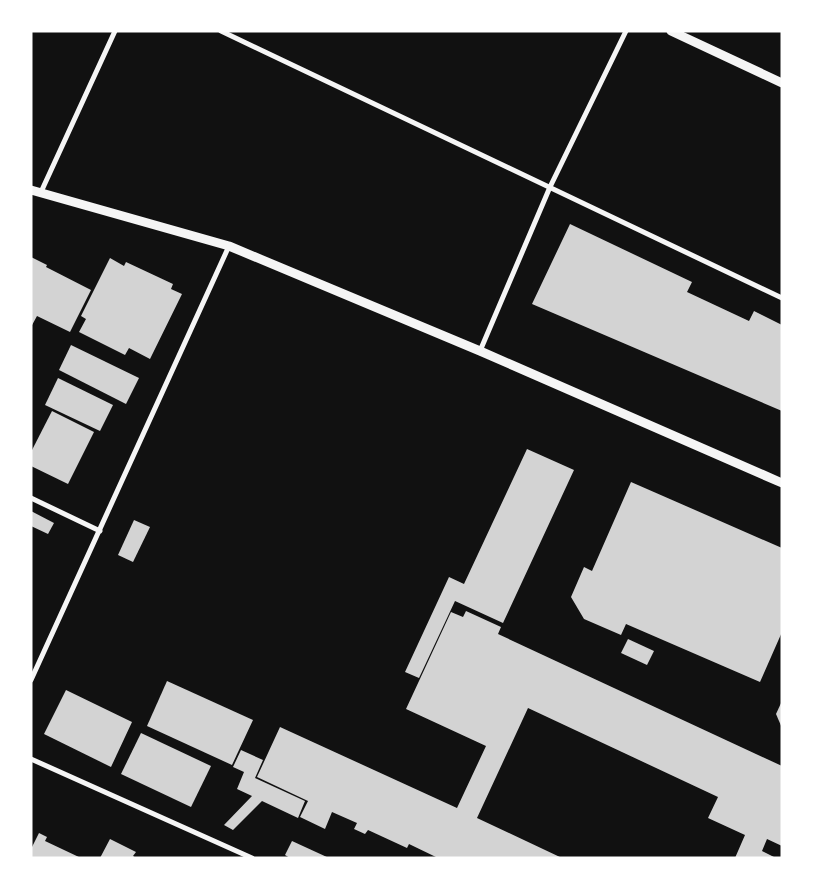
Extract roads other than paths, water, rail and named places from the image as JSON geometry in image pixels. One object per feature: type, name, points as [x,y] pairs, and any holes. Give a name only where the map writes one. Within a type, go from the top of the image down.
[{"type":"street","points":[[41,192],[114,31]]},
{"type":"street","points":[[220,31],[782,298]]},
{"type":"street","points":[[480,351],[550,187],[626,31]]},
{"type":"street","points":[[671,31],[782,83]]},
{"type":"street","points":[[31,190],[229,246],[480,351],[782,483]]},
{"type":"street","points":[[31,680],[229,246]]},
{"type":"street","points":[[31,498],[100,531]]},
{"type":"street","points":[[31,759],[252,858]]}]
